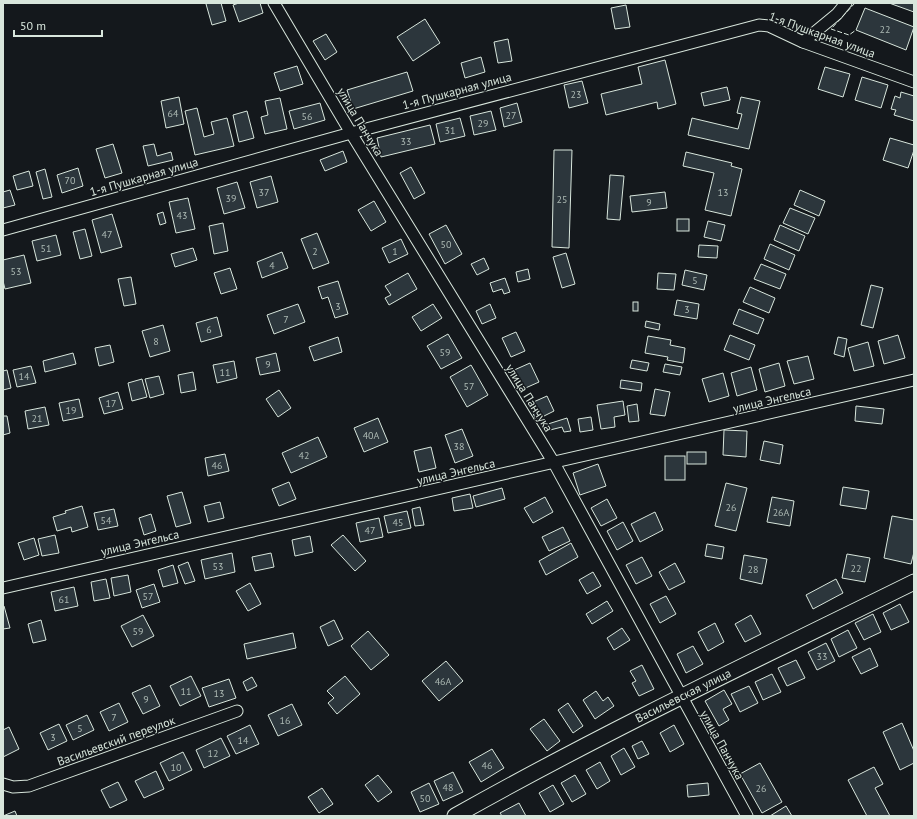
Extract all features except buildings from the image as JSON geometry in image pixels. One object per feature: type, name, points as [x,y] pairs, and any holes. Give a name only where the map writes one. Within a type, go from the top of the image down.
[{"type":"main road","name":"Васильевская улица","points":[[455,816],[517,781],[681,697],[914,582]]},
{"type":"street","name":"улица Панчука","points":[[274,3],[351,133],[554,463],[747,816]]},
{"type":"street","points":[[803,42],[837,14],[846,3]]},
{"type":"street","name":"1-я Пушкарная улица","points":[[3,230],[351,133],[759,25],[769,26],[803,42],[914,82]]},
{"type":"street","name":"улица Энгельса","points":[[3,588],[914,380]]},
{"type":"street","name":"Васильевский переулок","points":[[3,784],[14,787],[29,786],[237,711]]},
{"type":"fence","points":[[855,3],[831,29],[849,35],[856,30]]}]
